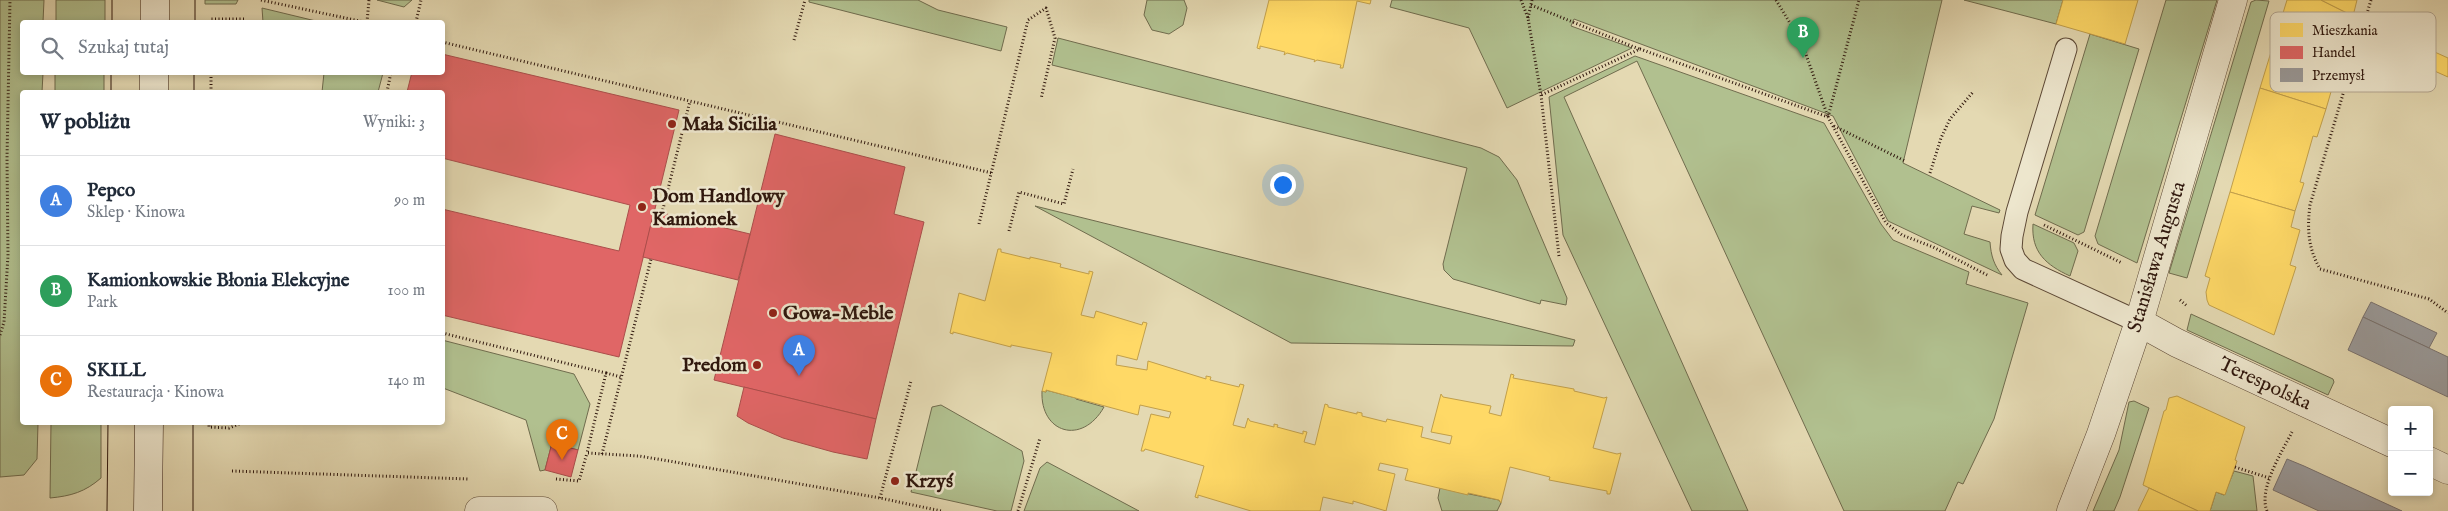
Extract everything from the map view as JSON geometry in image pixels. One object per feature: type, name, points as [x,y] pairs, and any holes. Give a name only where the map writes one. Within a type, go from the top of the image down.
[{"type":"street","points":[[155,0],[155,20]]},
{"type":"street","name":"Stanisława Augusta","points":[[2071,511],[2101,434],[2138,322],[2233,0]]},
{"type":"street","points":[[154,75],[154,90]]},
{"type":"street","name":"Terespolska","points":[[2138,322],[2186,347],[2388,441]]},
{"type":"street","points":[[148,511],[149,425]]},
{"type":"street","points":[[2433,463],[2448,470]]},
{"type":"street","points":[[479,511],[543,511]]},
{"type":"lane","points":[[2066,49],[2016,212],[2011,249],[2014,260],[2022,269],[2138,322]]},
{"type":"path","points":[[0,335],[4,322],[8,255],[7,158],[10,0]]},
{"type":"path","points":[[261,0],[356,20]]},
{"type":"path","points":[[366,20],[369,0]]},
{"type":"path","points":[[416,20],[421,0]]},
{"type":"path","points":[[794,40],[805,0]]},
{"type":"path","points":[[1521,0],[1528,18],[1541,95],[1559,256]]},
{"type":"path","points":[[1528,18],[1532,0]]},
{"type":"path","points":[[1776,0],[1802,43],[1828,118],[1886,223],[1902,235],[1933,247],[1990,277]]},
{"type":"path","points":[[1828,118],[1859,0]]},
{"type":"path","points":[[2367,12],[2371,0]]},
{"type":"path","points":[[1531,5],[1640,49],[1828,118]]},
{"type":"path","points":[[979,224],[1028,20],[1046,8],[1055,38],[1041,99]]},
{"type":"path","points":[[211,20],[244,19]]},
{"type":"path","points":[[445,43],[992,173]]},
{"type":"path","points":[[1541,95],[1640,49]]},
{"type":"path","points":[[211,75],[211,90]]},
{"type":"path","points":[[388,90],[391,75]]},
{"type":"path","points":[[1930,173],[1941,138],[1950,119],[1973,92]]},
{"type":"path","points":[[2344,92],[2310,205],[2307,228],[2311,254],[2320,269],[2429,300],[2448,313]]},
{"type":"path","points":[[662,213],[690,101]]},
{"type":"path","points":[[1832,125],[1905,161]]},
{"type":"path","points":[[1009,230],[1019,192],[1064,204],[1073,169]]},
{"type":"path","points":[[2016,212],[2125,265]]},
{"type":"path","points":[[602,454],[651,259]]},
{"type":"path","points":[[445,334],[621,377]]},
{"type":"path","points":[[550,479],[579,481],[606,373]]},
{"type":"path","points":[[880,498],[912,381]]},
{"type":"path","points":[[209,425],[209,428],[229,428],[236,425]]},
{"type":"path","points":[[2267,511],[2265,495],[2269,478],[2293,429]]},
{"type":"path","points":[[1018,511],[1040,438]]},
{"type":"path","points":[[586,453],[668,461],[880,498],[941,511]]},
{"type":"path","points":[[2235,467],[2269,478]]},
{"type":"path","points":[[232,471],[471,480]]},
{"type":"green space","points":[[0,0],[44,0],[43,20],[20,20],[20,75],[43,75],[42,90],[20,90],[20,425],[38,425],[37,459],[24,475],[0,477]]},
{"type":"green space","points":[[56,0],[105,0],[105,20],[56,20]]},
{"type":"green space","points":[[205,0],[238,0],[236,4],[205,4]]},
{"type":"green space","points":[[377,0],[412,0],[404,7]]},
{"type":"green space","points":[[809,0],[918,0],[938,10],[1007,27],[1001,51],[809,2]]},
{"type":"green space","points":[[1147,0],[1184,0],[1187,8],[1183,25],[1169,34],[1152,30],[1144,15]]},
{"type":"green space","points":[[1392,0],[1942,0],[1903,163],[2000,210],[1999,213],[1972,206],[1964,234],[1990,242],[1993,260],[2002,275],[1888,221],[1833,116],[1574,19],[1571,26],[1632,48],[1507,108],[1469,28],[1390,7]]},
{"type":"green space","points":[[1964,0],[2063,0],[2056,24]]},
{"type":"green space","points":[[2166,0],[2217,0],[2137,263],[2098,244],[2095,236]]},
{"type":"green space","points":[[2256,0],[2269,1],[2187,278],[2169,273],[2251,2]]},
{"type":"green space","points":[[262,8],[312,20],[263,20]]},
{"type":"green space","points":[[2090,34],[2139,49],[2084,232],[2078,235],[2035,215]]},
{"type":"green space","points":[[1058,38],[1481,148],[1499,157],[1517,180],[1567,298],[1566,305],[1541,300],[1540,304],[1453,279],[1444,270],[1443,264],[1467,168],[1052,65]]},
{"type":"green space","points":[[1635,56],[1824,123],[1881,224],[1893,240],[1969,272],[1966,284],[2028,303],[1994,419],[1963,484],[1958,482],[1945,511],[1844,511],[1637,61],[1564,97],[1748,511],[1692,511],[1563,235],[1549,97]]},
{"type":"green space","points":[[55,75],[104,75],[104,90],[55,90]]},
{"type":"green space","points":[[324,75],[382,75],[379,90],[322,90]]},
{"type":"green space","points":[[1035,206],[1575,340],[1573,346],[1291,343]]},
{"type":"green space","points":[[2033,224],[2074,243],[2078,251],[2070,276],[2047,262],[2042,256],[2035,242]]},
{"type":"green space","points":[[2191,314],[2333,379],[2334,382],[2328,395],[2187,330]]},
{"type":"green space","points":[[445,341],[574,374],[590,404],[578,450],[552,443],[545,470],[540,471],[526,420],[445,389]]},
{"type":"green space","points":[[1046,390],[1104,407],[1095,419],[1085,427],[1074,430],[1064,429],[1055,425],[1048,417],[1043,405],[1042,391],[1046,392]]},
{"type":"green space","points":[[2134,401],[2149,408],[2120,497],[2114,511],[2093,511],[2119,450],[2129,402]]},
{"type":"green space","points":[[941,405],[1022,451],[1024,461],[1011,511],[997,511],[911,492],[932,407]]},
{"type":"green space","points":[[51,425],[101,425],[101,478],[77,493],[50,498]]},
{"type":"green space","points":[[1047,462],[1139,511],[1024,511],[1040,468]]},
{"type":"green space","points":[[2234,471],[2253,476],[2257,511],[2210,511],[2216,492],[2224,495]]},
{"type":"green space","points":[[1440,488],[1499,500],[1501,503],[1497,511],[1442,511],[1438,498]]},
{"type":"building: Mieszkania","points":[[1269,0],[1371,0],[1370,4],[1357,1],[1343,68],[1340,68],[1341,65],[1317,60],[1314,62],[1315,60],[1287,53],[1284,55],[1285,52],[1260,46],[1260,49],[1257,48]]},
{"type":"building: Mieszkania","points":[[2063,0],[2138,0],[2125,44],[2056,24]]},
{"type":"building: Mieszkania","points":[[2287,0],[2321,0],[2345,12],[2283,12]]},
{"type":"building: Mieszkania","points":[[2321,0],[2357,0],[2354,12],[2345,12]]},
{"type":"building: Mieszkania","points":[[2436,53],[2448,58],[2448,77],[2436,72]]},
{"type":"building: Mieszkania","points":[[2270,55],[2270,91],[2260,88]]},
{"type":"building: Mieszkania","points":[[2260,88],[2326,109],[2317,137],[2313,136],[2300,182],[2304,183],[2295,211],[2230,192]]},
{"type":"building: Mieszkania","points":[[2273,92],[2331,92],[2326,109]]},
{"type":"building: Mieszkania","points":[[2230,192],[2295,211],[2291,227],[2300,230],[2290,265],[2296,267],[2274,335],[2209,305],[2207,300],[2206,292],[2210,278],[2205,276]]},
{"type":"building: Mieszkania","points":[[998,249],[1001,249],[1001,252],[1030,259],[1030,257],[1061,264],[1060,267],[1089,274],[1089,271],[1093,272],[1081,315],[1094,318],[1096,311],[1142,325],[1143,322],[1147,323],[1137,360],[1117,355],[1116,365],[1147,370],[1148,361],[1206,379],[1206,376],[1211,377],[1210,380],[1239,387],[1240,384],[1244,385],[1233,425],[1245,428],[1248,418],[1250,421],[1274,427],[1274,424],[1278,425],[1277,427],[1303,434],[1303,431],[1307,432],[1304,442],[1315,445],[1325,404],[1328,407],[1357,414],[1357,412],[1362,413],[1362,416],[1386,422],[1387,419],[1423,427],[1421,437],[1450,444],[1452,436],[1431,432],[1441,394],[1443,397],[1491,406],[1489,413],[1501,416],[1511,374],[1514,375],[1513,378],[1574,389],[1574,391],[1604,398],[1607,397],[1593,448],[1617,454],[1621,453],[1610,494],[1607,494],[1607,491],[1549,480],[1550,477],[1510,467],[1501,503],[1499,500],[1468,493],[1468,495],[1405,480],[1408,469],[1380,463],[1378,470],[1395,474],[1386,511],[1353,501],[1353,504],[1323,497],[1320,511],[1251,511],[1198,495],[1198,498],[1195,497],[1204,466],[1145,449],[1141,451],[1151,414],[1169,418],[1171,412],[1140,405],[1138,415],[1046,390],[1046,392],[1042,391],[1052,353],[1011,345],[1011,347],[953,332],[953,334],[950,333],[959,293],[985,301]]},
{"type":"building: Mieszkania","points":[[2177,396],[2245,427],[2235,460],[2237,461],[2225,495],[2216,492],[2210,511],[2198,511],[2143,485],[2164,411],[2166,410],[2169,398]]},
{"type":"building: Mieszkania","points":[[2149,488],[2198,511],[2138,511]]},
{"type":"building: Handel","name":"Dom Handlowy Kamionek","points":[[445,55],[679,110],[619,357],[445,316],[445,210],[619,251],[630,205],[445,159],[445,90],[408,90],[411,75],[445,75]]},
{"type":"building: Handel","points":[[775,134],[905,167],[894,214],[924,222],[876,419],[714,380]]},
{"type":"building: Handel","points":[[654,211],[750,234],[738,280],[643,257]]},
{"type":"building: Handel","points":[[744,387],[876,419],[867,459],[783,438],[748,423],[737,416]]},
{"type":"building: Handel","points":[[552,443],[578,450],[571,477],[545,470]]},
{"type":"building: Przemysł","points":[[2371,302],[2437,333],[2429,348],[2363,317]]},
{"type":"building: Przemysł","points":[[2363,317],[2448,357],[2448,397],[2348,350]]},
{"type":"building: Przemysł","points":[[2287,459],[2402,511],[2319,511],[2273,490]]},
{"type":"tram line","points":[[112,0],[112,20]]},
{"type":"tram line","points":[[195,0],[195,20]]},
{"type":"tram line","points":[[111,75],[111,90]]},
{"type":"tram line","points":[[194,75],[194,90]]},
{"type":"tram line","points":[[107,511],[108,425]]},
{"type":"tram line","points":[[193,425],[193,511]]},
{"type":"place","name":"Kamionkowskie Błonia Elekcyjne","points":[[1803,58]]},
{"type":"place","name":"Mała Sicilia","points":[[672,124]]},
{"type":"place","name":"Dom Handlowy Kamionek","points":[[642,207]]},
{"type":"place","name":"Gowa-Meble","points":[[773,313]]},
{"type":"place","name":"Predom","points":[[757,365]]},
{"type":"place","name":"Pepco","points":[[799,376]]},
{"type":"place","name":"SKILL","points":[[562,460]]},
{"type":"place","name":"Krzyś","points":[[895,481]]}]
